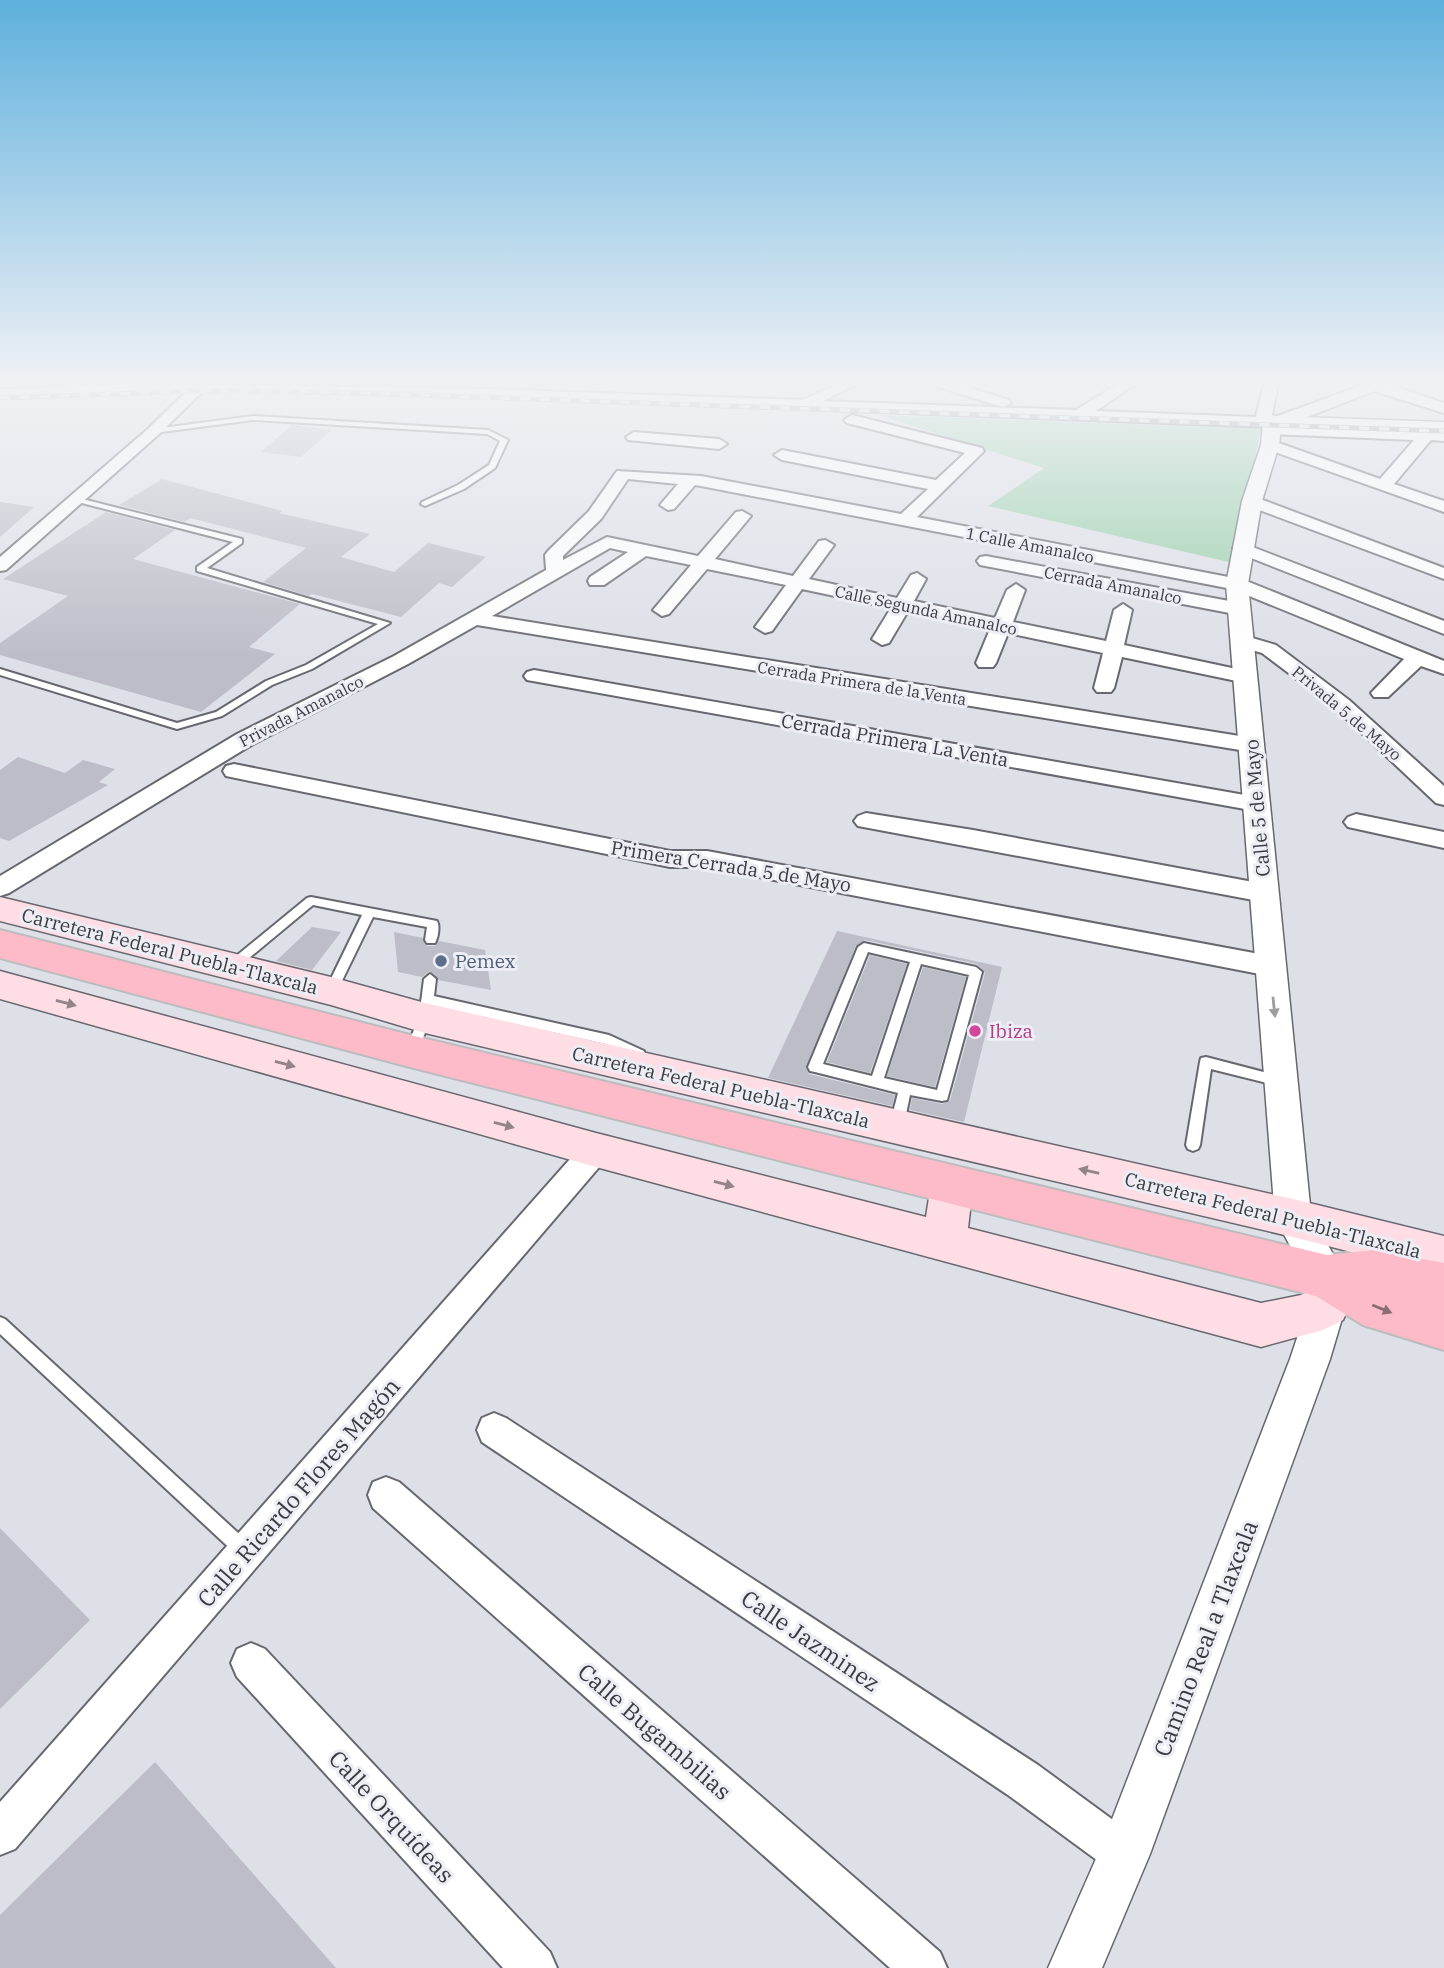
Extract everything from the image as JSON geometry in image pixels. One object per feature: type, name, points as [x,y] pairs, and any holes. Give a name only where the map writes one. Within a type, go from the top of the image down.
[{"type":"main road","name":"Carretera Federal Puebla-Tlaxcala","points":[[0,909],[331,991],[422,1023],[658,1093],[937,1181],[1327,1291],[1444,1327]]},
{"type":"main road","name":"Carretera Federal Puebla-Tlaxcala","points":[[0,944],[422,1023]]},
{"type":"main road","name":"Carretera Federal Puebla-Tlaxcala","points":[[0,985],[596,1150],[1261,1325],[1307,1315],[1327,1291],[1374,1271],[1444,1285]]},
{"type":"main road","name":"Carretera Federal Puebla-Tlaxcala","points":[[658,1093],[913,1130],[1293,1218],[1444,1256]]},
{"type":"main road","points":[[913,1130],[937,1181],[945,1242]]},
{"type":"street","points":[[0,566],[103,476]]},
{"type":"street","name":"1 Calle Amanalco","points":[[555,572],[554,555],[595,516],[622,476]]},
{"type":"street","points":[[668,505],[695,476]]},
{"type":"street","name":"1 Calle Amanalco","points":[[757,476],[904,521],[1238,597]]},
{"type":"street","points":[[888,476],[939,486]]},
{"type":"street","points":[[904,521],[950,476]]},
{"type":"street","name":"Calle 5 de Mayo","points":[[1259,476],[1242,548],[1238,597],[1293,1218],[1327,1291]]},
{"type":"street","points":[[1364,476],[1444,507]]},
{"type":"street","points":[[1384,485],[1392,476]]},
{"type":"street","points":[[1252,501],[1444,574]]},
{"type":"street","points":[[662,610],[742,516]]},
{"type":"street","name":"Privada Amanalco","points":[[0,887],[245,739],[401,660],[607,542]]},
{"type":"street","name":"Calle Segunda Amanalco","points":[[607,542],[1246,677]]},
{"type":"street","points":[[765,627],[800,583],[825,545]]},
{"type":"street","points":[[1242,548],[1444,628]]},
{"type":"street","points":[[597,581],[643,550]]},
{"type":"street","name":"Cerrada Amanalco","points":[[986,561],[1238,597]]},
{"type":"street","points":[[882,639],[917,579]]},
{"type":"street","points":[[986,663],[1016,590]]},
{"type":"street","points":[[1238,597],[1444,668]]},
{"type":"street","points":[[1104,688],[1123,611]]},
{"type":"street","name":"Cerrada Primera de la Venta","points":[[472,618],[1252,745]]},
{"type":"street","name":"Privada 5 de Mayo","points":[[1242,640],[1269,649],[1342,704],[1444,797]]},
{"type":"street","points":[[1381,692],[1418,657]]},
{"type":"street","name":"Cerrada Primera La Venta","points":[[534,676],[1256,804]]},
{"type":"street","name":"Primera Cerrada 5 de Mayo","points":[[234,771],[670,859],[707,859],[1270,966]]},
{"type":"street","points":[[866,821],[1264,893]]},
{"type":"street","points":[[1356,822],[1444,840]]},
{"type":"street","name":"Calle Ricardo Flores Magón","points":[[0,1834],[596,1150]]},
{"type":"street","name":"Camino Real a Tlaxcala","points":[[1075,1968],[1124,1854],[1310,1359],[1327,1291]]},
{"type":"street","name":"Calle Jazminez","points":[[494,1430],[1023,1780],[1124,1854]]},
{"type":"street","name":"Calle Bugambilias","points":[[386,1495],[924,1968]]},
{"type":"street","name":"Calle Orquídeas","points":[[251,1663],[534,1968]]},
{"type":"lane","points":[[425,504],[477,476]]},
{"type":"lane","points":[[0,672],[177,726],[219,714],[269,683],[309,667],[386,623],[200,569],[239,541],[77,499]]},
{"type":"lane","points":[[230,968],[311,901],[433,924],[431,940]]},
{"type":"lane","points":[[331,991],[369,913]]},
{"type":"lane","points":[[864,947],[976,972],[942,1096],[876,1082],[816,1067],[864,947]]},
{"type":"lane","points":[[876,1082],[917,958]]},
{"type":"lane","points":[[430,979],[422,1023],[610,1040],[642,1057],[658,1093]]},
{"type":"lane","points":[[1193,1145],[1206,1062],[1283,1082]]},
{"type":"lane","points":[[905,1089],[913,1130]]},
{"type":"lane","points":[[0,1324],[246,1552]]},
{"type":"green space","points":[[1032,476],[1251,476],[1233,563],[988,506]]},
{"type":"building","points":[[162,479],[282,511],[279,513],[370,534],[341,557],[394,572],[428,543],[486,557],[452,587],[439,583],[401,617],[312,594],[309,596],[263,582],[306,548],[190,518],[185,522],[119,505]]},
{"type":"building","points":[[0,502],[34,507],[0,537]]},
{"type":"building","points":[[106,512],[175,530],[133,559],[300,604],[249,647],[275,654],[201,712],[0,655],[0,643],[68,596],[3,579]]},
{"type":"building","points":[[18,757],[65,773],[83,760],[115,769],[99,782],[108,785],[9,841],[0,838],[0,770]]},
{"type":"building","points":[[312,927],[341,932],[312,970],[276,961]]},
{"type":"building","points":[[837,931],[1002,967],[964,1122],[910,1110],[912,1098],[942,1104],[950,1101],[985,973],[977,964],[865,940],[856,946],[806,1068],[809,1074],[895,1095],[892,1106],[768,1078]]},
{"type":"building","name":"Pemex","points":[[394,932],[423,938],[427,946],[435,946],[439,941],[485,950],[491,990],[438,980],[430,971],[422,977],[398,972]]},
{"type":"building","points":[[870,955],[907,964],[870,1073],[827,1062]]},
{"type":"building","name":"Ibiza","points":[[923,967],[966,977],[935,1087],[887,1076]]},
{"type":"building","points":[[0,1528],[90,1620],[0,1709]]},
{"type":"building","points":[[155,1762],[336,1968],[0,1968],[0,1915]]},
{"type":"place","name":"Pemex","points":[[441,961]]},
{"type":"place","name":"Ibiza","points":[[975,1031]]}]
